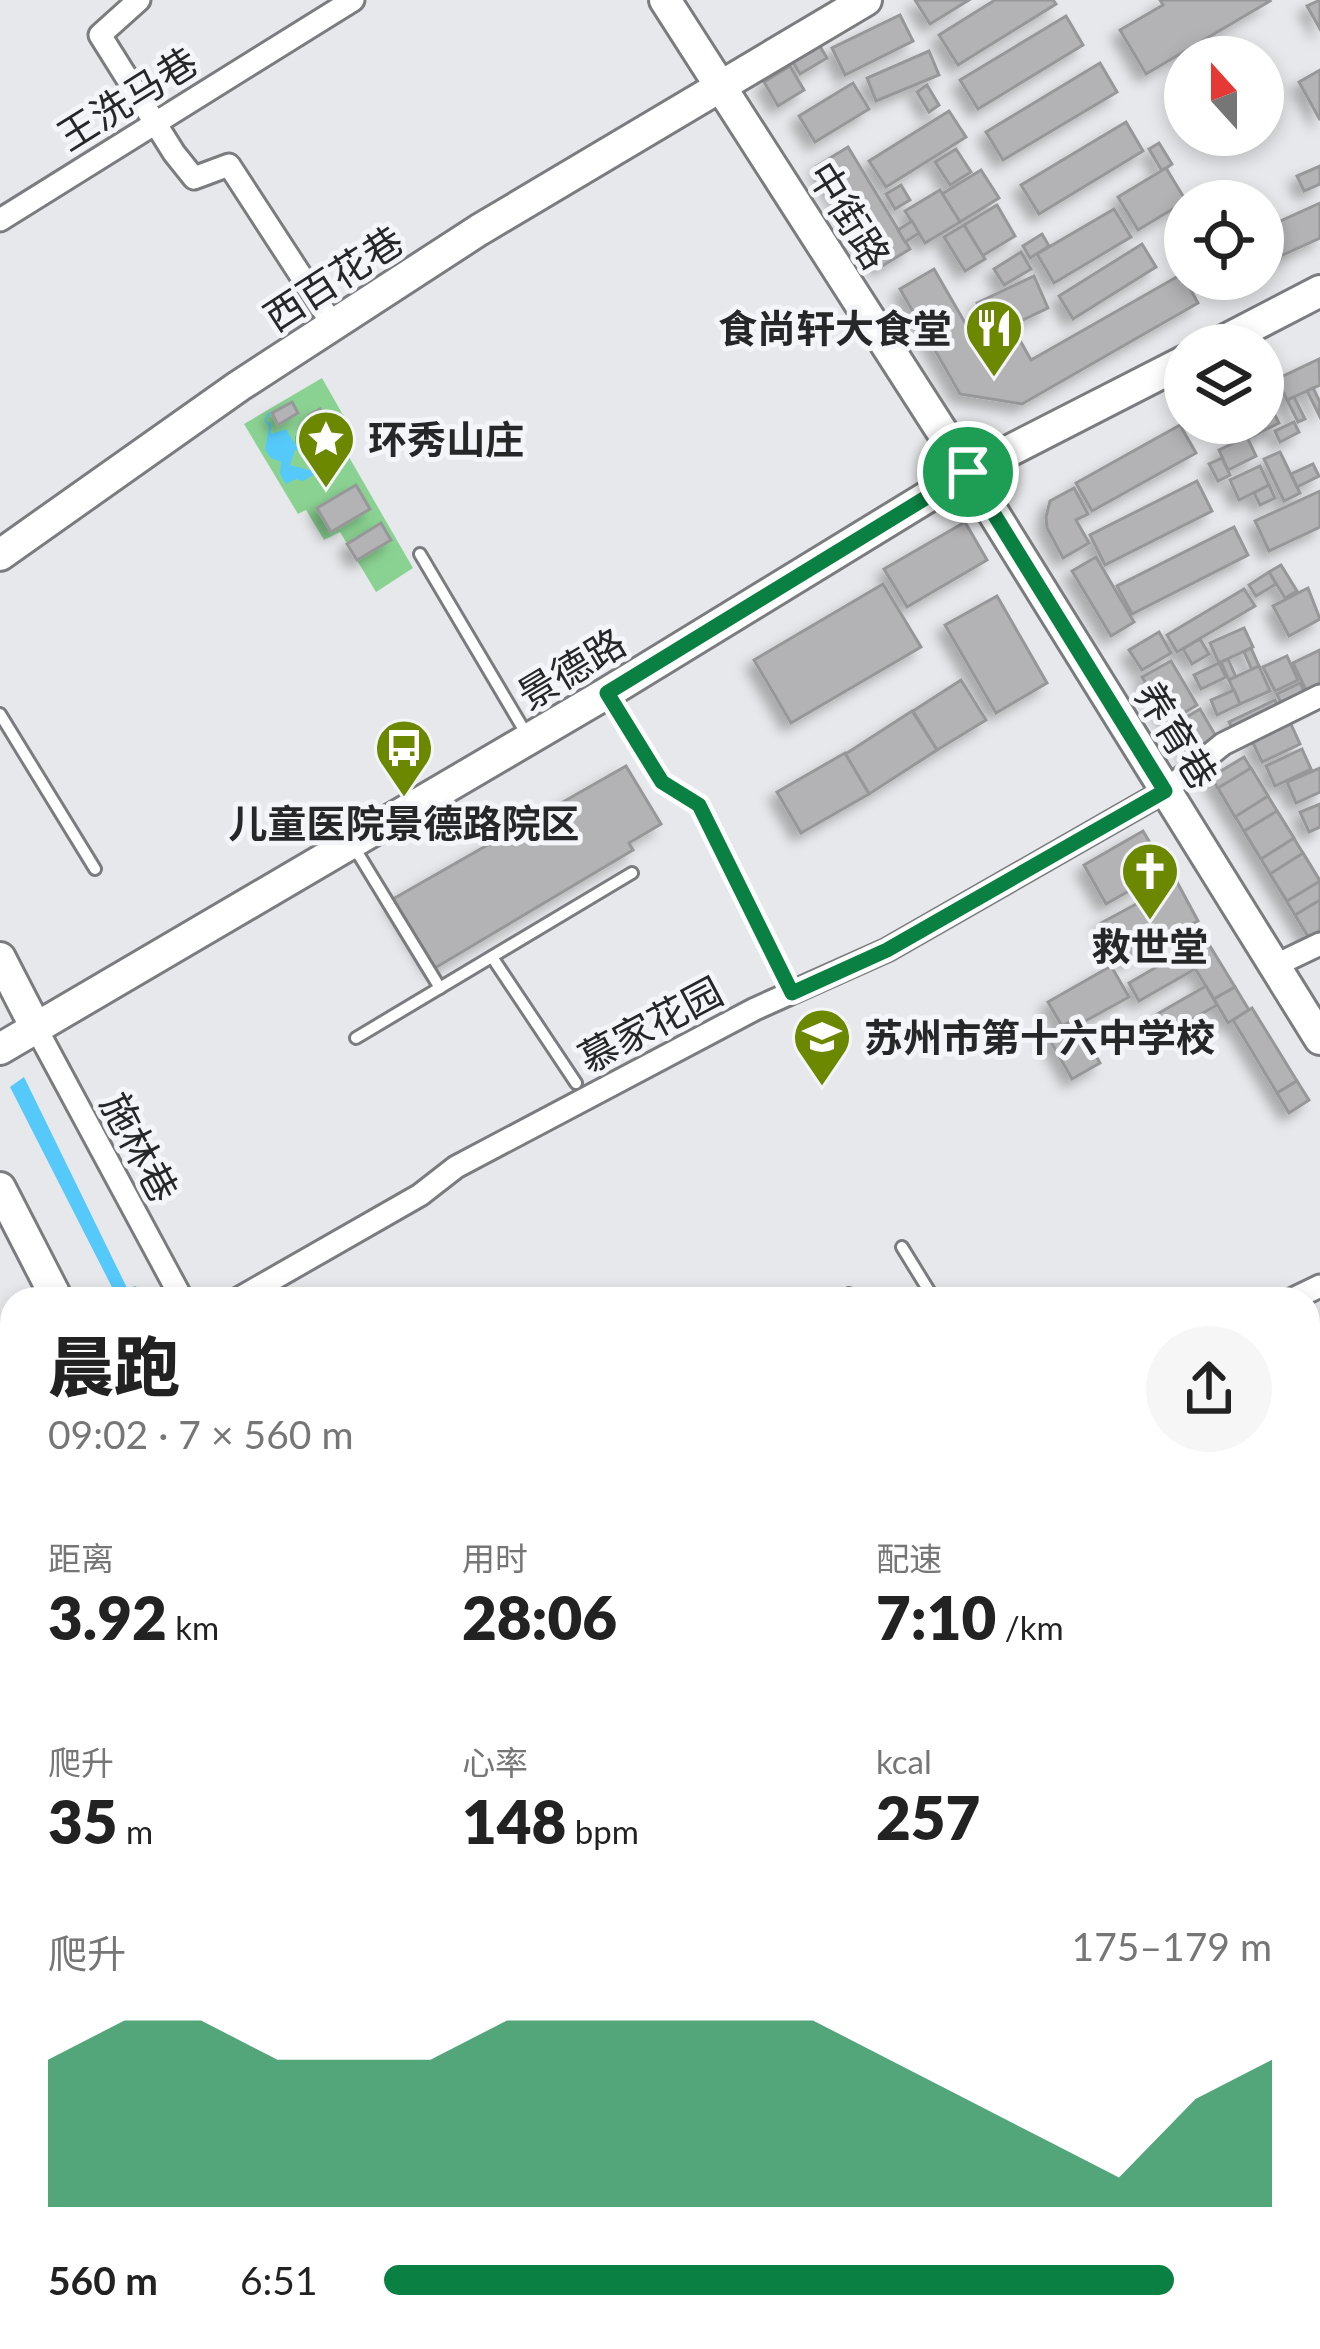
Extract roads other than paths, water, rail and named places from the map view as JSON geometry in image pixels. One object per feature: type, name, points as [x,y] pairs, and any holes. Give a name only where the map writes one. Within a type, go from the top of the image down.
[{"type":"main road","name":"中街路","points":[[665,0],[968,472]]},
{"type":"main road","name":"西百花巷","points":[[0,555],[478,230],[866,0]]},
{"type":"main road","points":[[1256,324],[1320,291]]},
{"type":"main road","name":"景德路","points":[[0,1049],[607,693],[968,472],[1164,372]]},
{"type":"main road","name":"养育巷","points":[[968,472],[1320,1040]]},
{"type":"main road","points":[[0,958],[35,1028]]},
{"type":"main road","points":[[0,1189],[51,1287]]},
{"type":"street","points":[[139,0],[100,35],[194,178],[229,165],[333,325]]},
{"type":"street","name":"王洗马巷","points":[[0,220],[353,0]]},
{"type":"street","name":"慕家花园","points":[[259,1287],[420,1195],[456,1167],[792,993],[887,950],[1165,791],[1223,744],[1320,695]]},
{"type":"street","points":[[1274,966],[1320,944]]},
{"type":"street","name":"施林巷","points":[[35,1028],[175,1287]]},
{"type":"lane","points":[[419,554],[529,738]]},
{"type":"lane","points":[[607,693],[662,782],[699,805],[792,993]]},
{"type":"lane","points":[[0,714],[95,869]]},
{"type":"lane","points":[[352,843],[440,988]]},
{"type":"lane","points":[[356,1037],[632,873]]},
{"type":"lane","points":[[492,957],[576,1083]]},
{"type":"lane","points":[[902,1247],[927,1287]]},
{"type":"water","points":[[269,411],[265,420],[271,424],[271,434],[286,429],[297,447],[311,444],[332,450],[335,459],[342,456],[344,463],[286,484],[280,474],[281,462],[265,450],[269,426],[264,421]],"holes":[[[315,448],[330,453],[333,463],[309,470],[290,465],[295,450]]]},
{"type":"water","points":[[24,1077],[127,1287],[112,1287],[10,1087]]},
{"type":"place","name":"食尚轩大食堂","points":[[994,379]]},
{"type":"place","name":"环秀山庄","points":[[326,490]]},
{"type":"place","name":"儿童医院景德路院区","points":[[404,799]]},
{"type":"place","name":"救世堂","points":[[1150,922]]},
{"type":"place","name":"苏州市第十六中学校","points":[[822,1088]]}]
